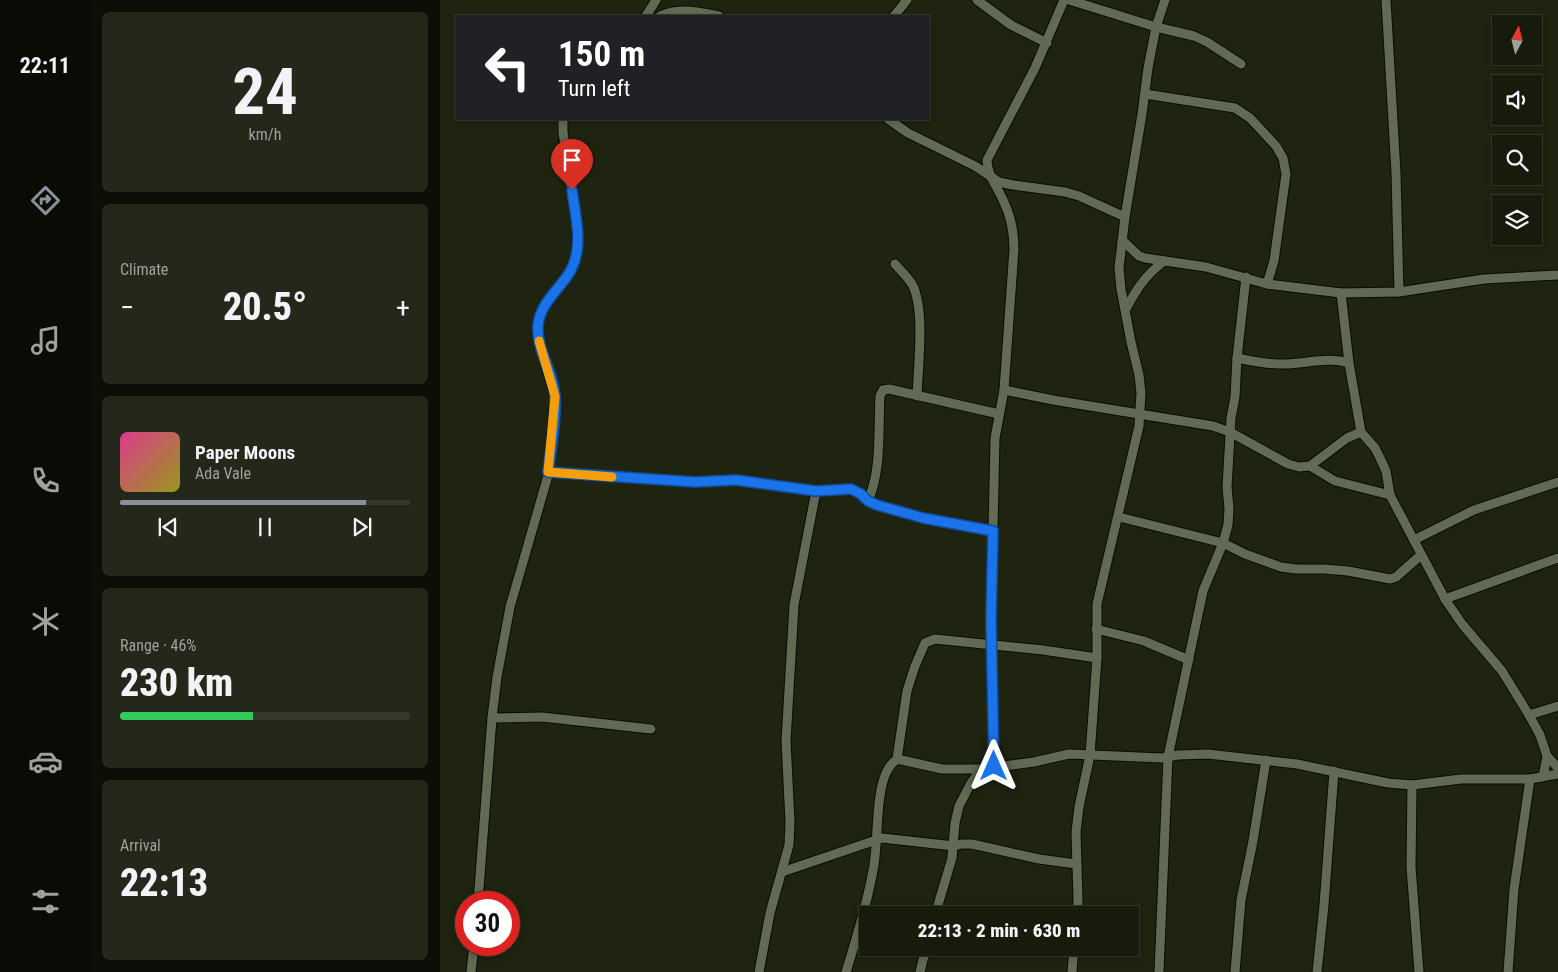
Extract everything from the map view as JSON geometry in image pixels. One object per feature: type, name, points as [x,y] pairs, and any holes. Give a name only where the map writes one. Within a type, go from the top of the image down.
[{"type":"street","points":[[647,15],[656,0]]},
{"type":"street","points":[[895,15],[907,0]]},
{"type":"street","points":[[977,0],[1011,25],[1046,43]]},
{"type":"street","points":[[994,766],[992,646],[995,438],[1004,390],[1011,307],[1014,236],[1008,211],[989,175],[987,165],[989,156],[1046,43],[1064,0]]},
{"type":"street","points":[[1069,0],[1156,28],[1194,36],[1241,64]]},
{"type":"street","points":[[1077,906],[1077,824],[1090,754],[1097,658],[1097,604],[1119,517],[1140,415],[1141,393],[1139,375],[1121,289],[1119,268],[1148,68],[1156,28],[1165,0]]},
{"type":"street","points":[[1386,0],[1396,172],[1399,292]]},
{"type":"street","points":[[663,15],[673,11],[691,11],[713,15]]},
{"type":"street","points":[[1144,94],[1235,108],[1250,118],[1280,152],[1286,174],[1274,261],[1267,284]]},
{"type":"street","points":[[479,891],[492,718],[497,677],[508,613],[548,472],[555,396],[537,334],[538,322],[543,308],[571,270],[578,243],[563,120]]},
{"type":"street","points":[[889,120],[908,133],[999,182],[1079,196],[1125,217]]},
{"type":"street","points":[[1122,240],[1139,256],[1206,267],[1267,284],[1341,293],[1399,292],[1484,279],[1558,275]]},
{"type":"street","points":[[1126,309],[1136,289],[1148,273],[1164,261]]},
{"type":"street","points":[[895,264],[912,285],[917,298],[920,333],[917,396]]},
{"type":"street","points":[[1159,972],[1168,757],[1203,591],[1223,542],[1229,517],[1227,487],[1230,432],[1246,277]]},
{"type":"street","points":[[1341,293],[1349,363],[1361,432],[1380,458],[1386,471],[1390,495],[1400,517],[1445,599],[1462,624],[1502,672],[1530,715],[1540,735],[1547,756],[1558,768]]},
{"type":"street","points":[[1237,358],[1265,364],[1328,361],[1349,363]]},
{"type":"street","points":[[868,501],[876,473],[880,396],[883,390],[888,389],[999,414]]},
{"type":"street","points":[[1004,390],[1140,415],[1199,422],[1230,432],[1288,464],[1299,467],[1310,466],[1347,438],[1361,432]]},
{"type":"street","points":[[1310,466],[1336,481],[1390,495]]},
{"type":"street","points":[[548,472],[695,482],[736,480],[816,491],[851,489],[877,505],[923,518],[993,531]]},
{"type":"street","points":[[1414,540],[1474,510],[1558,482]]},
{"type":"street","points":[[759,972],[770,913],[782,872],[790,834],[786,741],[794,605],[816,491]]},
{"type":"street","points":[[1119,517],[1223,542],[1244,554],[1281,567],[1296,570],[1324,569],[1348,571],[1390,578],[1396,577],[1421,555]]},
{"type":"street","points":[[1445,599],[1558,558]]},
{"type":"street","points":[[1096,629],[1144,641],[1188,660]]},
{"type":"street","points":[[846,972],[873,867],[882,786],[886,772],[897,759],[907,691],[915,666],[926,643],[935,638],[1097,658]]},
{"type":"street","points":[[1530,715],[1558,706]]},
{"type":"street","points":[[492,718],[542,717],[651,729]]},
{"type":"street","points":[[897,759],[942,769],[981,769],[1034,762],[1068,754],[1168,757],[1190,754],[1297,764],[1388,783],[1412,785],[1461,780],[1530,779],[1558,774]]},
{"type":"street","points":[[1543,777],[1547,756]]},
{"type":"street","points":[[1235,972],[1241,900],[1266,760]]},
{"type":"street","points":[[937,906],[954,846],[955,823],[960,806],[971,782],[981,769]]},
{"type":"street","points":[[1317,972],[1334,771]]},
{"type":"street","points":[[1508,972],[1514,890],[1530,779]]},
{"type":"street","points":[[1412,785],[1411,868],[1419,972]]},
{"type":"street","points":[[782,872],[882,838],[954,846],[972,844],[1038,859],[1076,864]]},
{"type":"street","points":[[471,972],[473,956]]},
{"type":"street","points":[[920,972],[924,956]]},
{"type":"street","points":[[1072,972],[1073,956]]},
{"type":"slow traffic","points":[[539,341],[554,386],[555,396],[548,472],[612,477]]},
{"type":"route","points":[[572,190],[578,243],[576,256],[571,270],[543,308],[538,322],[537,334],[554,386],[555,396],[548,472],[695,482],[736,480],[816,491],[851,489],[877,505],[923,518],[993,531],[991,620],[994,766]]}]
